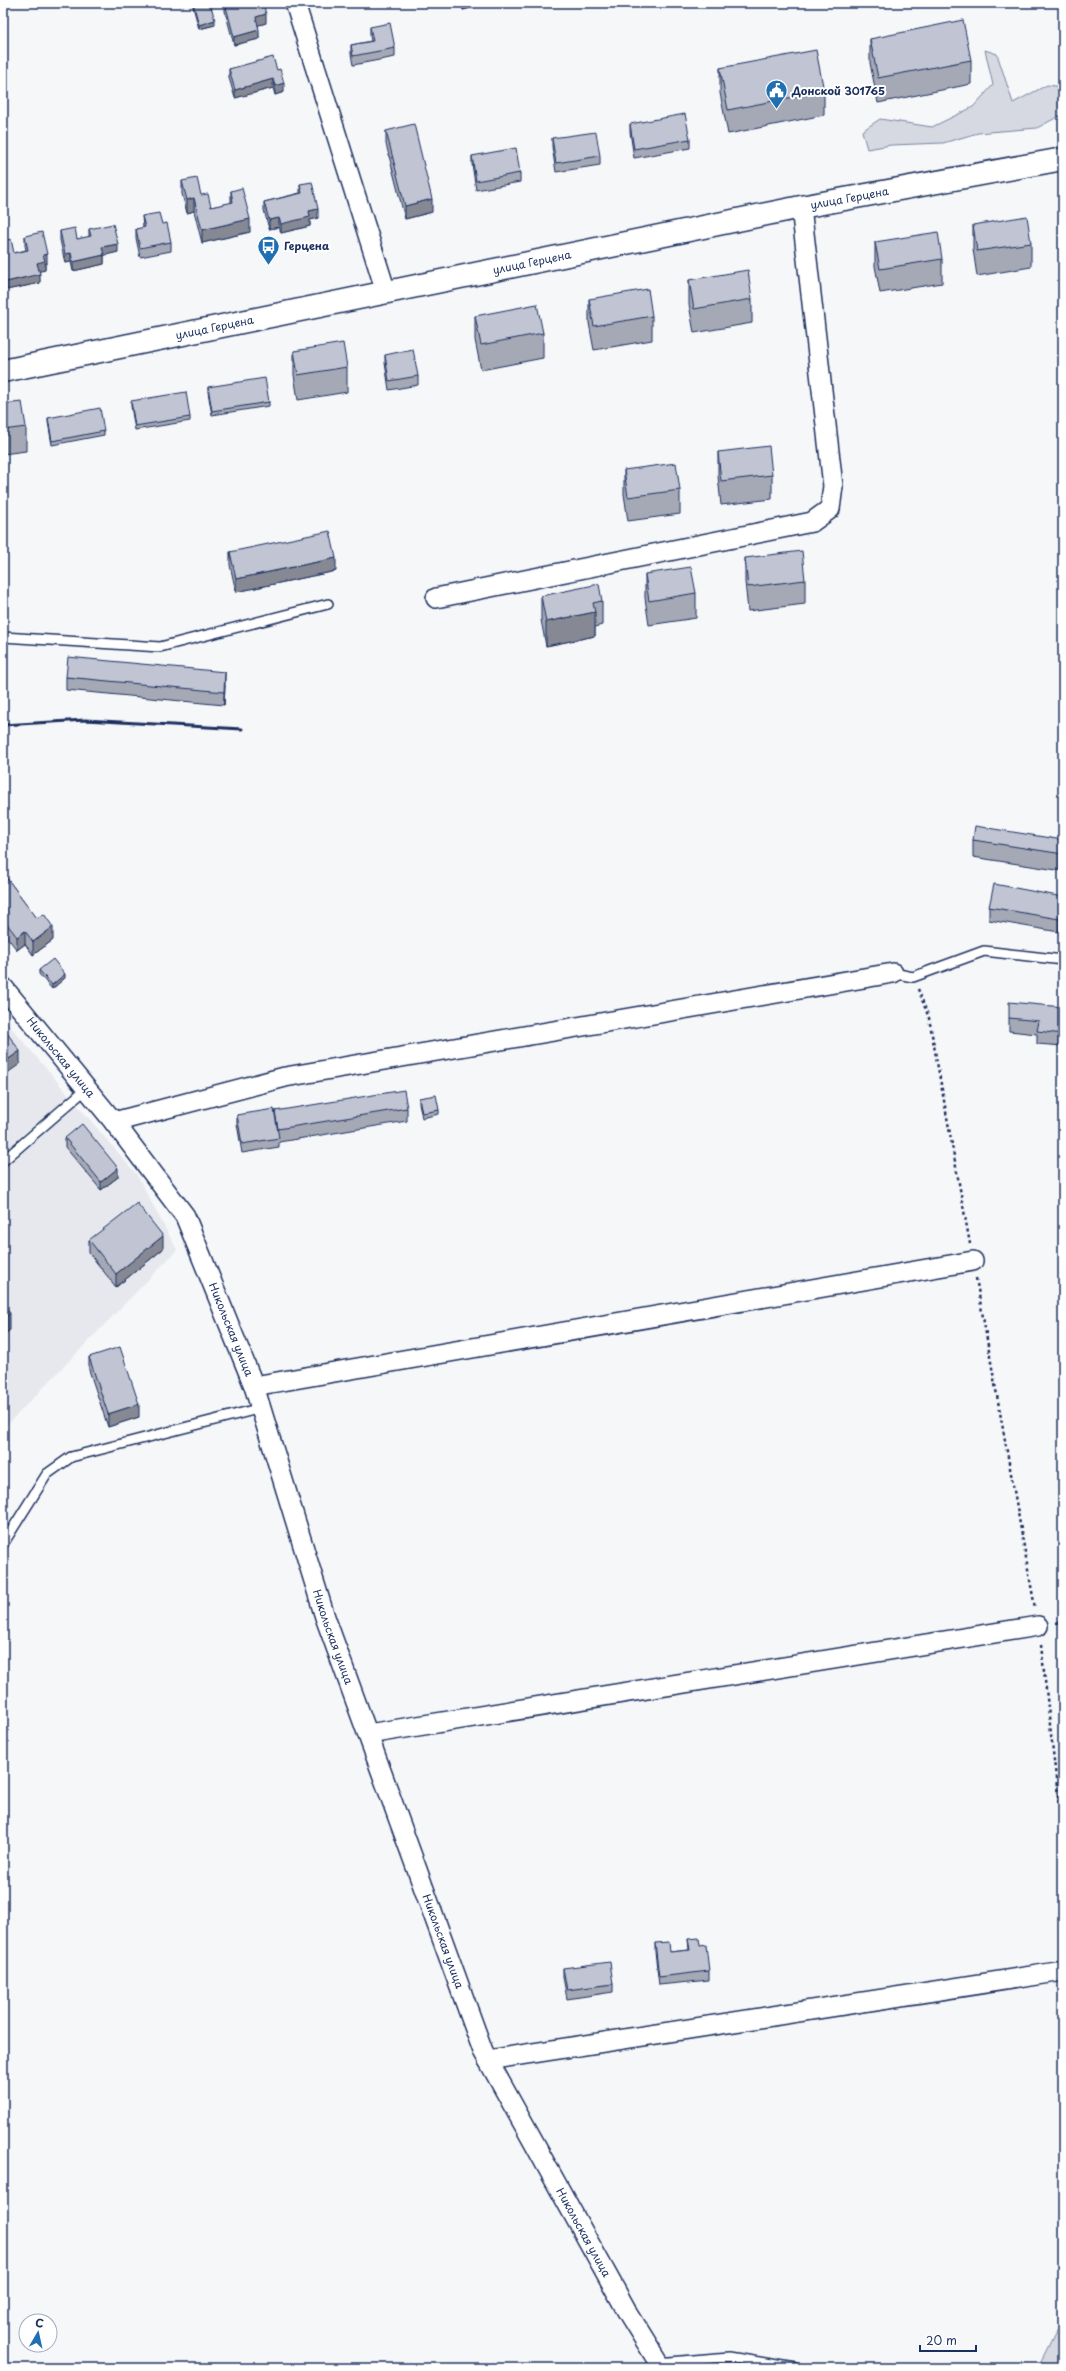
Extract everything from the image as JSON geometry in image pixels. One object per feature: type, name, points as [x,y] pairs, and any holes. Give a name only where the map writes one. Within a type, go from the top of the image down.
[{"type":"main road","name":"улица Герцена","points":[[3,371],[801,207],[1063,159]]},
{"type":"street","points":[[295,3],[386,292]]},
{"type":"street","points":[[436,598],[812,522],[830,509],[833,486],[801,207]]},
{"type":"street","points":[[114,1122],[285,1077],[893,973]]},
{"type":"street","name":"Никольская улица","points":[[3,987],[114,1122],[185,1216],[254,1386],[325,1617],[482,2051],[628,2313],[660,2365]]},
{"type":"street","points":[[254,1386],[973,1261]]},
{"type":"street","points":[[368,1734],[1038,1626]]},
{"type":"street","points":[[488,2060],[1057,1972]]},
{"type":"lane","points":[[3,637],[160,647],[328,604]]},
{"type":"lane","points":[[893,973],[913,977],[984,952],[1063,960]]},
{"type":"lane","points":[[3,1161],[86,1089]]},
{"type":"lane","points":[[3,1544],[47,1474],[71,1457],[261,1408]]},
{"type":"lane","points":[[660,2365],[729,2358],[795,2368]]},
{"type":"path","points":[[913,977],[929,1018],[1038,1626],[1063,1840]]},
{"type":"shaded area","points":[[985,50],[997,54],[1013,103],[1047,85],[1063,87],[1063,114],[1037,128],[978,133],[943,143],[891,145],[867,149],[862,131],[880,119],[932,127],[973,107],[993,85]]},
{"type":"shaded area","points":[[3,1018],[137,1175],[177,1250],[3,1429]]},
{"type":"shaded area","points":[[1063,2318],[1063,2368],[1038,2368]]},
{"type":"building","points":[[193,3],[210,3],[215,20],[199,25]]},
{"type":"building","points":[[225,3],[263,3],[266,14],[256,17],[259,30],[234,37]]},
{"type":"building","points":[[963,20],[971,60],[878,78],[870,39]]},
{"type":"building","points":[[390,23],[395,48],[353,56],[351,45],[373,41],[370,27]]},
{"type":"building","points":[[816,50],[824,91],[728,110],[720,68]]},
{"type":"building","points":[[273,57],[277,70],[280,69],[284,83],[275,86],[273,79],[235,90],[229,69]]},
{"type":"building","points":[[685,114],[690,139],[634,149],[630,124]]},
{"type":"building","points":[[414,124],[432,199],[405,206],[386,131]]},
{"type":"building","points":[[596,132],[600,156],[556,163],[552,138]]},
{"type":"building","points":[[516,148],[520,173],[476,181],[472,156]]},
{"type":"building","points":[[197,178],[201,195],[208,194],[211,207],[233,202],[231,191],[242,188],[250,219],[202,230],[194,198],[187,200],[182,181]]},
{"type":"building","points":[[312,182],[318,209],[309,211],[310,217],[281,224],[279,218],[269,220],[264,202],[302,193],[300,184]]},
{"type":"building","points":[[159,213],[162,224],[167,223],[171,242],[140,248],[136,229],[145,227],[142,216]]},
{"type":"building","points":[[1027,216],[1031,243],[977,251],[973,225]]},
{"type":"building","points":[[113,224],[118,244],[102,247],[104,255],[73,262],[71,253],[65,254],[60,231],[75,228],[77,239],[91,236],[89,229]]},
{"type":"building","points":[[42,232],[47,254],[43,255],[45,261],[37,263],[40,274],[6,282],[3,268],[3,241],[11,239],[14,253],[28,250],[25,236]]},
{"type":"building","points":[[938,232],[942,259],[880,269],[875,242]]},
{"type":"building","points":[[748,270],[752,299],[694,309],[689,280]]},
{"type":"building","points":[[648,289],[652,316],[594,326],[589,299]]},
{"type":"building","points":[[537,304],[543,333],[481,345],[475,316]]},
{"type":"building","points":[[343,343],[347,367],[298,375],[294,351]]},
{"type":"building","points":[[413,349],[418,376],[389,381],[385,355]]},
{"type":"building","points":[[265,378],[269,402],[212,411],[208,387]]},
{"type":"building","points":[[186,392],[190,417],[135,426],[131,401]]},
{"type":"building","points":[[22,402],[26,427],[3,430],[3,404]]},
{"type":"building","points":[[100,408],[104,431],[52,441],[48,418]]},
{"type":"building","points":[[769,446],[772,475],[721,481],[718,452]]},
{"type":"building","points":[[676,463],[680,490],[628,497],[624,470]]},
{"type":"building","points":[[330,531],[336,558],[236,579],[230,552]]},
{"type":"building","points":[[802,551],[805,580],[748,587],[745,558]]},
{"type":"building","points":[[691,567],[696,593],[649,601],[645,574]]},
{"type":"building","points":[[599,584],[602,601],[593,603],[595,612],[546,622],[541,596]]},
{"type":"building","points":[[68,657],[225,672],[224,692],[66,677]]},
{"type":"building","points":[[975,826],[1063,840],[1063,854],[973,840]]},
{"type":"building","points":[[3,873],[37,918],[44,914],[53,927],[33,942],[25,931],[17,937],[3,919]]},
{"type":"building","points":[[994,884],[1063,897],[1059,919],[989,907]]},
{"type":"building","points":[[53,959],[65,974],[52,985],[39,970]]},
{"type":"building","points":[[1009,1002],[1063,1007],[1063,1034],[1037,1031],[1039,1021],[1009,1018]]},
{"type":"building","points":[[7,1033],[20,1051],[3,1063],[3,1036]]},
{"type":"building","points":[[404,1090],[407,1108],[278,1129],[275,1111]]},
{"type":"building","points":[[436,1095],[439,1110],[422,1113],[419,1098]]},
{"type":"building","points":[[274,1109],[279,1138],[242,1144],[237,1115]]},
{"type":"building","points":[[82,1124],[118,1168],[101,1182],[65,1138]]},
{"type":"building","points":[[137,1203],[163,1236],[116,1274],[89,1240]]},
{"type":"building","points":[[3,1305],[10,1313],[3,1319]]},
{"type":"building","points":[[120,1347],[139,1404],[108,1414],[89,1357]]},
{"type":"building","points":[[699,1938],[700,1946],[706,1945],[709,1971],[659,1977],[655,1943],[669,1942],[670,1952],[690,1950],[688,1939]]},
{"type":"building","points":[[610,1962],[613,1984],[567,1990],[563,1968]]},
{"type":"railway","points":[[3,725],[85,720],[242,729]]},
{"type":"place","name":"Донской 301765","points":[[777,110]]},
{"type":"place","name":"Герцена","points":[[269,266]]}]
